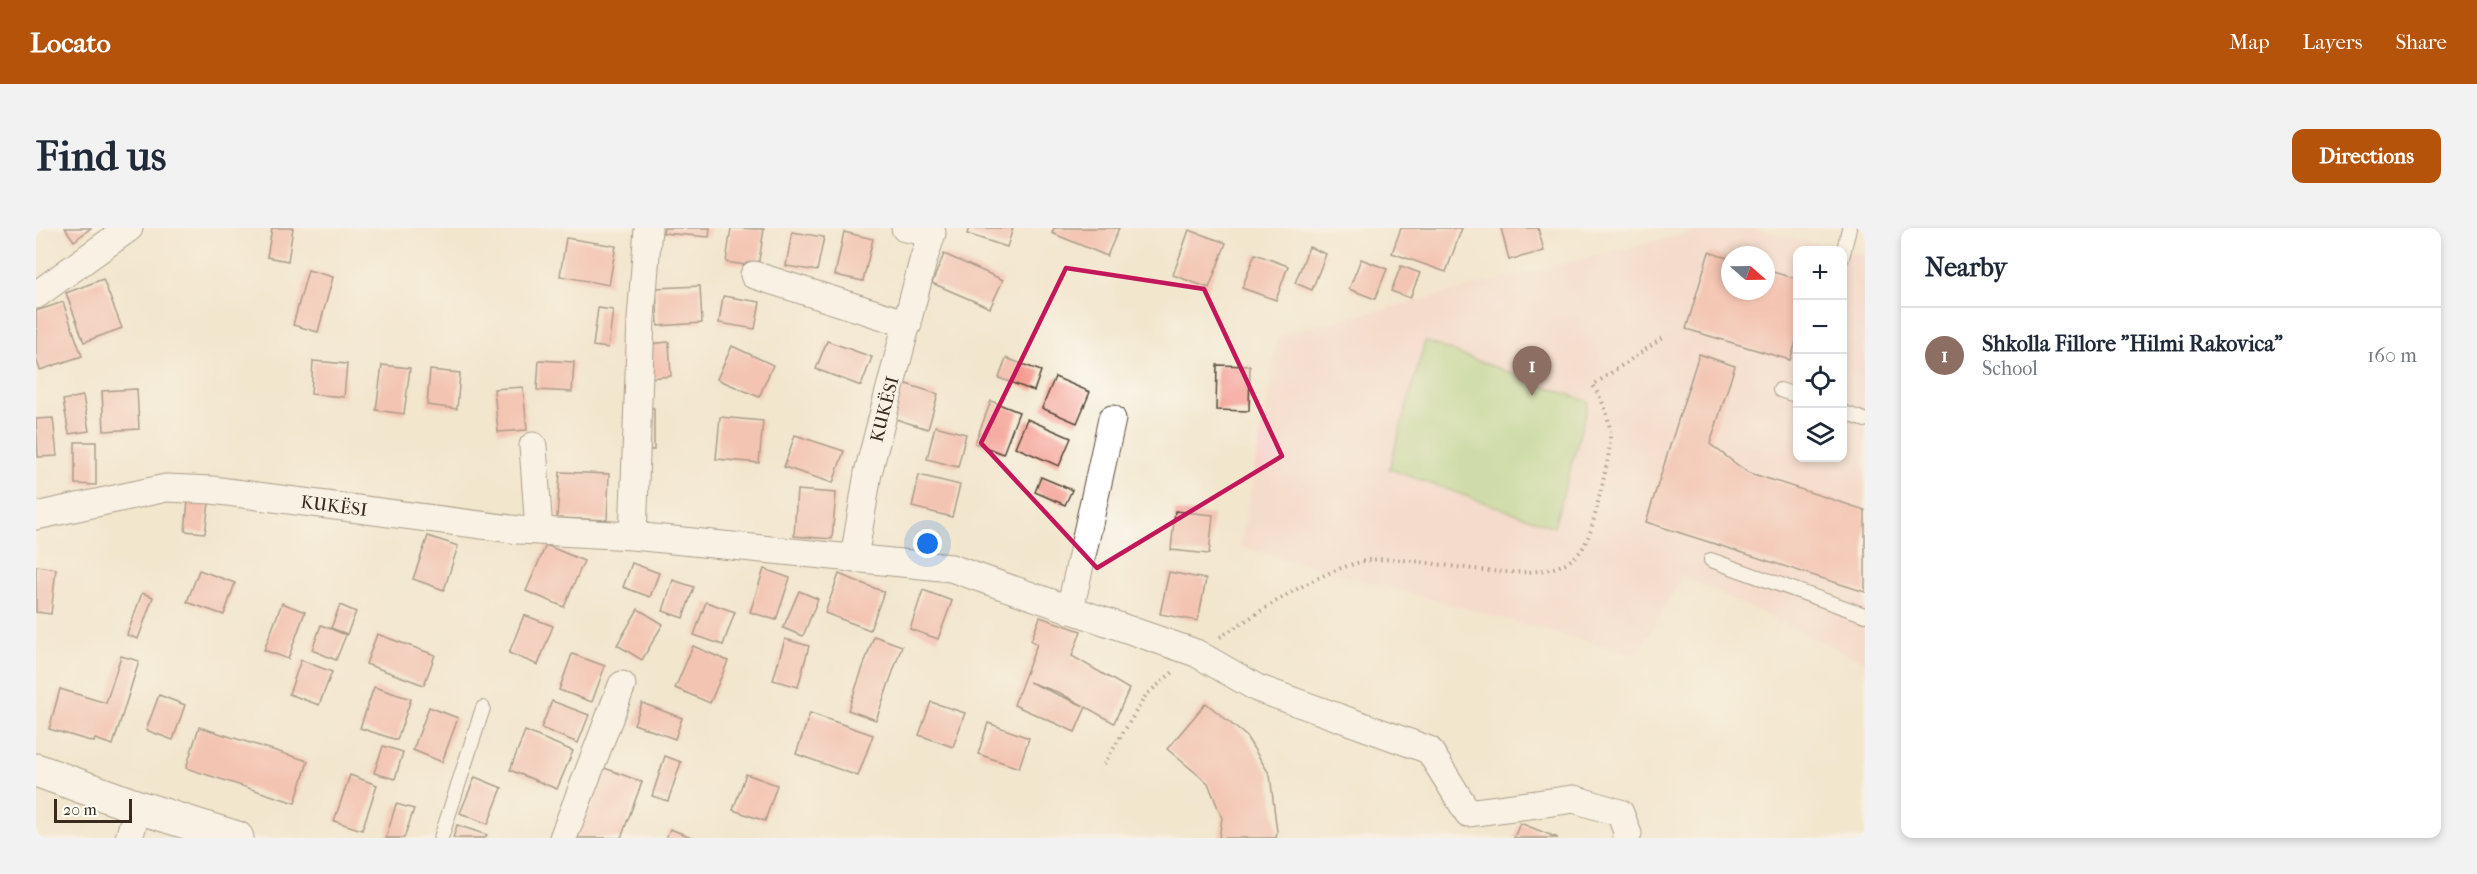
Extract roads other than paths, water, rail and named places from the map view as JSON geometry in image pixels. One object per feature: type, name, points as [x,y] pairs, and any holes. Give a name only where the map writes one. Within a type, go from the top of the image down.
[{"type":"main road","points":[[38,777],[237,838]]},
{"type":"street","points":[[36,295],[129,228]]},
{"type":"street","points":[[633,536],[641,319],[648,228]]},
{"type":"street","name":"KUKËSI","points":[[854,559],[868,473],[932,233],[905,228]]},
{"type":"street","points":[[754,274],[908,324]]},
{"type":"street","points":[[1070,610],[1112,419]]},
{"type":"street","points":[[533,446],[539,531]]},
{"type":"street","name":"KUKËSI","points":[[36,516],[166,488],[212,490],[539,531],[633,536],[951,568],[1196,652],[1257,688],[1429,750],[1468,813],[1574,798],[1620,813],[1628,834],[1626,838]]},
{"type":"street","points":[[563,838],[622,685]]},
{"type":"street","points":[[129,838],[138,807]]},
{"type":"lane","points":[[1845,246],[1849,228]]},
{"type":"lane","points":[[1780,390],[1793,395]]},
{"type":"lane","points":[[1847,414],[1865,420]]},
{"type":"lane","points":[[1711,560],[1865,615]]},
{"type":"lane","points":[[441,838],[483,708]]},
{"type":"place","name":"Shkolla Fillore \"Hilmi Rakovica\"","points":[[1532,396]]}]
